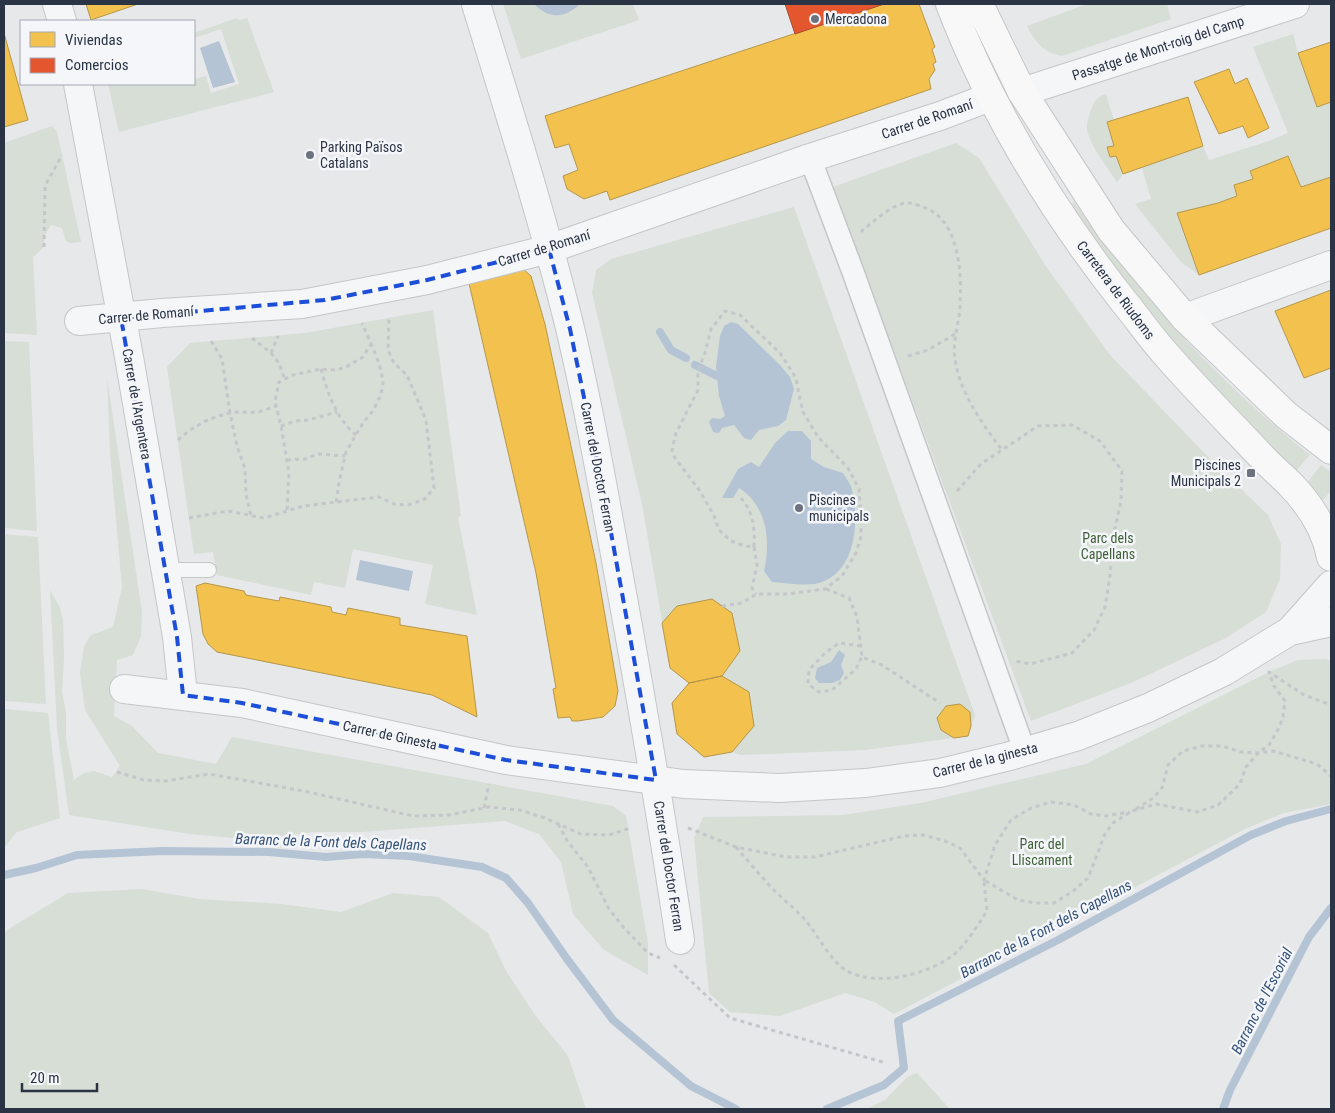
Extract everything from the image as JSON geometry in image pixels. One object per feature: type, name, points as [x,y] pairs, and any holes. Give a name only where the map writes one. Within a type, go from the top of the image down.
[{"type":"main road","name":"Carretera de Riudoms","points":[[950,4],[990,97],[1040,186],[1094,264],[1162,351],[1292,486],[1313,513],[1330,546]]},
{"type":"main road","points":[[979,4],[1022,92],[1111,230],[1186,318],[1286,415],[1331,450]]},
{"type":"street","points":[[57,4],[62,20]]},
{"type":"street","name":"Carrer del Doctor Ferran","points":[[476,4],[549,249],[570,329],[606,505],[662,819],[670,953]]},
{"type":"street","name":"Passatge de Mont-roig del Camp","points":[[1022,92],[1295,4]]},
{"type":"street","name":"Carrer de l'Argentera","points":[[78,85],[177,637],[183,695]]},
{"type":"street","name":"Carrer de Romaní","points":[[79,321],[317,301],[427,280],[549,249],[810,158],[940,116],[990,97]]},
{"type":"street","points":[[810,158],[846,252],[1025,752]]},
{"type":"street","points":[[1186,318],[1331,265]]},
{"type":"street","name":"Carrer de la ginesta","points":[[656,780],[684,784],[779,788],[866,783],[940,772],[1025,752],[1078,736],[1148,708],[1223,672],[1290,631],[1331,585]]},
{"type":"street","name":"Carrer de la ginesta","points":[[1290,631],[1331,622]]},
{"type":"street","name":"Carrer de Ginesta","points":[[124,689],[242,703],[506,760],[656,780]]},
{"type":"lane","points":[[165,570],[209,570]]},
{"type":"path","points":[[44,247],[43,202],[45,186],[62,155]]},
{"type":"path","points":[[846,252],[857,236],[875,219],[895,207],[908,202],[932,210],[949,228],[957,251],[960,279],[960,308],[955,358],[965,392],[981,422],[1002,450]]},
{"type":"path","points":[[754,547],[731,541],[719,530],[700,490],[675,458],[672,450],[676,433],[698,390],[698,370],[705,353],[711,329],[725,311],[740,315],[780,353],[796,378],[803,412],[818,437],[848,468],[859,489],[862,518],[861,537],[856,553],[842,576],[825,589]]},
{"type":"path","points":[[189,518],[228,511],[264,518],[287,510],[336,502],[379,497],[394,504],[408,505],[425,499],[434,488],[426,420],[407,375],[394,363],[388,350],[389,318]]},
{"type":"path","points":[[336,502],[346,456],[380,395],[383,383],[377,360],[362,323]]},
{"type":"path","points":[[886,363],[928,350],[956,334]]},
{"type":"path","points":[[271,353],[278,336]]},
{"type":"path","points":[[252,338],[280,363],[285,380]]},
{"type":"path","points":[[211,342],[222,359],[230,413],[237,446],[245,468],[246,494],[252,516]]},
{"type":"path","points":[[287,510],[289,473],[275,401],[279,382],[293,375],[321,370],[336,370],[348,366],[363,357],[371,344]]},
{"type":"path","points":[[321,370],[329,396],[344,426],[356,435]]},
{"type":"path","points":[[178,440],[186,432],[202,422],[230,413],[257,412],[276,406]]},
{"type":"path","points":[[281,426],[295,420],[308,420],[337,412]]},
{"type":"path","points":[[937,508],[960,488],[981,464],[1038,426],[1072,425],[1100,441],[1122,471],[1121,501],[1113,537],[1110,576],[1105,606],[1094,630],[1072,653],[1030,664],[990,656]]},
{"type":"path","points":[[287,460],[305,459],[318,454],[346,456]]},
{"type":"path","points":[[738,495],[746,503],[754,530],[757,565],[752,588],[756,594]]},
{"type":"path","points":[[722,606],[742,603],[756,594],[788,594],[825,589],[849,598],[857,617],[861,646],[862,656],[856,669],[832,690],[819,692],[808,684],[809,670],[825,653],[839,643],[861,646]]},
{"type":"path","points":[[862,656],[871,662],[882,665],[940,703]]},
{"type":"path","points":[[736,847],[771,887],[807,922],[824,947],[846,970],[866,977],[891,979],[929,968],[952,955],[971,933],[987,911],[984,880],[995,845],[1011,820],[1031,808],[1051,802],[1074,805],[1091,814],[1105,816],[1156,804],[1197,812],[1218,805],[1240,784],[1246,767],[1269,744],[1284,716],[1285,701],[1274,686],[1269,672],[1304,695],[1331,705]]},
{"type":"path","points":[[662,819],[736,847],[786,857],[816,857],[904,836],[924,835],[960,848],[984,880],[1018,900],[1036,903],[1054,902],[1072,892],[1088,878],[1099,854],[1105,834],[1113,823],[1153,798],[1162,788],[1168,765],[1183,751],[1202,746],[1222,746],[1241,752],[1258,753],[1273,751],[1317,764],[1331,776]]},
{"type":"path","points":[[117,772],[144,780],[166,781],[209,774],[304,791],[412,816],[449,815],[484,808],[520,810],[558,823],[581,834],[609,835],[630,828]]},
{"type":"path","points":[[484,808],[490,784]]},
{"type":"path","points":[[558,823],[568,842],[588,867],[609,910],[624,928],[648,953],[670,953],[730,1018],[886,1063]]},
{"type":"highlighted area","points":[[549,249],[570,329],[606,505],[656,780],[506,760],[242,703],[183,695],[177,637],[121,318],[325,300],[427,280]]},
{"type":"green space","points":[[503,4],[633,4],[639,20],[521,59]]},
{"type":"green space","points":[[1087,4],[1167,4],[1171,19],[1062,56],[1040,46],[1027,26]]},
{"type":"green space","points":[[237,18],[238,20],[247,18],[274,92],[119,132],[108,85],[195,85],[195,79],[206,76],[211,93],[239,84],[221,29],[195,38],[195,33]]},
{"type":"green space","points":[[1293,34],[1317,107],[1331,102],[1331,177],[1301,187],[1288,156],[1250,171],[1253,179],[1234,185],[1237,196],[1218,203],[1177,213],[1199,275],[1181,262],[1135,204],[1151,199],[1142,168],[1203,146],[1209,160],[1288,133],[1253,47]]},
{"type":"green space","points":[[1106,94],[1114,120],[1107,123],[1114,146],[1108,147],[1110,157],[1116,156],[1123,174],[1117,182],[1096,150],[1087,130],[1093,104],[1098,98]]},
{"type":"green space","points":[[52,126],[57,132],[81,242],[70,243],[66,241],[62,228],[51,225],[45,235],[44,247],[33,257],[37,335],[4,333],[4,143]]},
{"type":"green space","name":"Parc dels Capellans","points":[[956,143],[979,158],[1045,265],[1110,355],[1210,459],[1268,515],[1281,544],[1280,579],[1266,612],[1226,638],[1131,683],[1031,721],[833,187]]},
{"type":"green space","points":[[1074,202],[1152,303],[1201,356],[1253,407],[1310,455],[1296,471],[1220,396],[1150,316],[1069,206]]},
{"type":"green space","name":"Piscines municipals","points":[[794,207],[975,715],[968,736],[865,750],[741,755],[732,752],[704,757],[677,734],[672,703],[689,683],[670,668],[642,504],[592,293],[596,270],[611,259]]},
{"type":"green space","points":[[433,310],[461,516],[458,517],[477,615],[425,604],[433,565],[353,549],[345,588],[314,582],[311,595],[217,575],[213,552],[194,554],[167,367],[190,343],[305,333]]},
{"type":"green space","points":[[4,341],[29,342],[37,531],[4,528]]},
{"type":"green space","points":[[107,378],[142,612],[141,636],[133,655],[117,660],[114,716],[132,726],[158,753],[216,764],[232,737],[613,806],[626,816],[648,943],[648,975],[604,950],[573,914],[561,862],[539,834],[505,821],[362,832],[313,832],[255,840],[190,834],[69,815],[57,729],[50,590],[60,608],[63,620],[64,658],[62,692],[66,712],[66,739],[74,780],[84,773],[94,771],[112,777],[120,766],[85,710],[80,673],[84,646],[91,635],[113,627],[122,587],[110,453]]},
{"type":"green space","points":[[1321,465],[1331,472],[1331,491],[1322,501],[1307,483]]},
{"type":"green space","points":[[4,534],[38,537],[46,704],[4,701]]},
{"type":"green space","name":"Parc del Lliscament","points":[[1326,659],[1331,661],[1331,804],[1284,813],[1245,829],[894,1014],[875,1002],[845,993],[780,1016],[730,1012],[709,993],[694,838],[703,817],[843,815],[921,803],[1086,764],[1269,672],[1298,660]]},
{"type":"green space","points":[[4,709],[48,713],[60,818],[17,832],[4,848]]},
{"type":"green space","points":[[142,889],[199,899],[281,904],[341,912],[393,893],[439,897],[488,933],[506,971],[535,1015],[568,1056],[586,1109],[4,1109],[4,932],[68,893]]},
{"type":"green space","points":[[917,1073],[950,1109],[867,1109],[885,1100],[907,1077]]},
{"type":"water","points":[[534,4],[580,4],[562,15],[551,15]]},
{"type":"water","points":[[219,41],[235,82],[213,88],[200,48]]},
{"type":"water","points":[[731,322],[738,324],[780,365],[790,377],[794,389],[786,420],[778,426],[759,430],[751,440],[744,438],[734,425],[722,428],[719,433],[713,432],[709,422],[712,418],[720,419],[725,416],[719,396],[716,367],[720,336],[724,326]]},
{"type":"water","points":[[788,431],[802,431],[811,441],[811,459],[824,467],[843,473],[850,483],[852,490],[855,529],[849,555],[834,576],[822,582],[798,584],[772,582],[764,571],[767,536],[765,525],[756,504],[739,488],[733,498],[722,498],[738,469],[751,462],[759,467],[775,443]]},
{"type":"water","points":[[360,560],[413,571],[409,591],[356,580]]},
{"type":"water","points":[[839,650],[845,655],[841,665],[844,673],[840,680],[832,683],[819,683],[815,678],[817,668],[831,662]]},
{"type":"building: Viviendas","points":[[86,4],[138,4],[91,20]]},
{"type":"building: Viviendas","points":[[884,4],[919,4],[935,47],[932,49],[936,62],[933,64],[935,70],[929,79],[931,89],[610,200],[607,191],[584,199],[567,189],[563,176],[578,170],[569,144],[555,148],[545,116]]},
{"type":"building: Viviendas","points":[[4,33],[28,120],[4,127]]},
{"type":"building: Viviendas","points":[[1331,42],[1331,102],[1317,107],[1298,53]]},
{"type":"building: Viviendas","points":[[1229,69],[1235,84],[1247,78],[1269,128],[1248,138],[1243,126],[1219,134],[1194,82]]},
{"type":"building: Viviendas","points":[[1188,97],[1203,146],[1123,174],[1116,156],[1110,157],[1107,147],[1114,146],[1107,122]]},
{"type":"building: Viviendas","points":[[1288,156],[1301,187],[1331,177],[1331,228],[1199,275],[1177,213],[1218,203],[1237,196],[1234,185],[1253,179],[1250,171]]},
{"type":"building: Viviendas","points":[[523,269],[531,276],[545,324],[596,563],[618,691],[615,706],[603,717],[578,721],[572,721],[570,717],[558,718],[553,689],[556,688],[536,573],[468,279]]},
{"type":"building: Viviendas","points":[[1331,290],[1331,368],[1304,378],[1275,311]]},
{"type":"building: Viviendas","points":[[205,583],[244,591],[246,595],[279,601],[280,597],[331,607],[332,612],[346,615],[348,608],[400,618],[400,625],[467,636],[477,717],[432,695],[217,652],[208,644],[203,634],[196,586]]},
{"type":"building: Viviendas","points":[[712,599],[732,613],[740,651],[722,676],[689,683],[670,668],[662,623],[677,606]]},
{"type":"building: Viviendas","points":[[722,676],[749,692],[754,726],[732,752],[704,757],[677,734],[672,703],[689,683]]},
{"type":"building: Viviendas","points":[[960,704],[970,712],[971,726],[968,736],[954,738],[941,730],[937,718],[946,706]]},
{"type":"building: Comercios","name":"Mercadona","points":[[785,4],[884,4],[795,34]]},
{"type":"waterway","points":[[660,332],[671,350],[686,358]]},
{"type":"waterway","points":[[695,365],[717,376]]},
{"type":"waterway","name":"Barranc de la Font dels Capellans","points":[[827,1109],[884,1085],[904,1068],[898,1021],[1058,940],[1251,835],[1286,821],[1331,809]]},
{"type":"waterway","name":"Barranc de la Font dels Capellans","points":[[4,875],[36,868],[77,855],[162,851],[269,852],[326,857],[363,854],[409,856],[482,867],[506,878],[528,903],[613,1020],[691,1086],[736,1109]]},
{"type":"waterway","name":"Barranc de l'Escorial","points":[[1223,1109],[1230,1090],[1309,937],[1331,908]]},
{"type":"place","name":"Mercadona","points":[[815,19]]},
{"type":"place","name":"Parking Països Catalans","points":[[310,155]]},
{"type":"place","name":"Piscines Municipals 2","points":[[1251,473]]},
{"type":"place","name":"Piscines municipals","points":[[799,508]]}]
